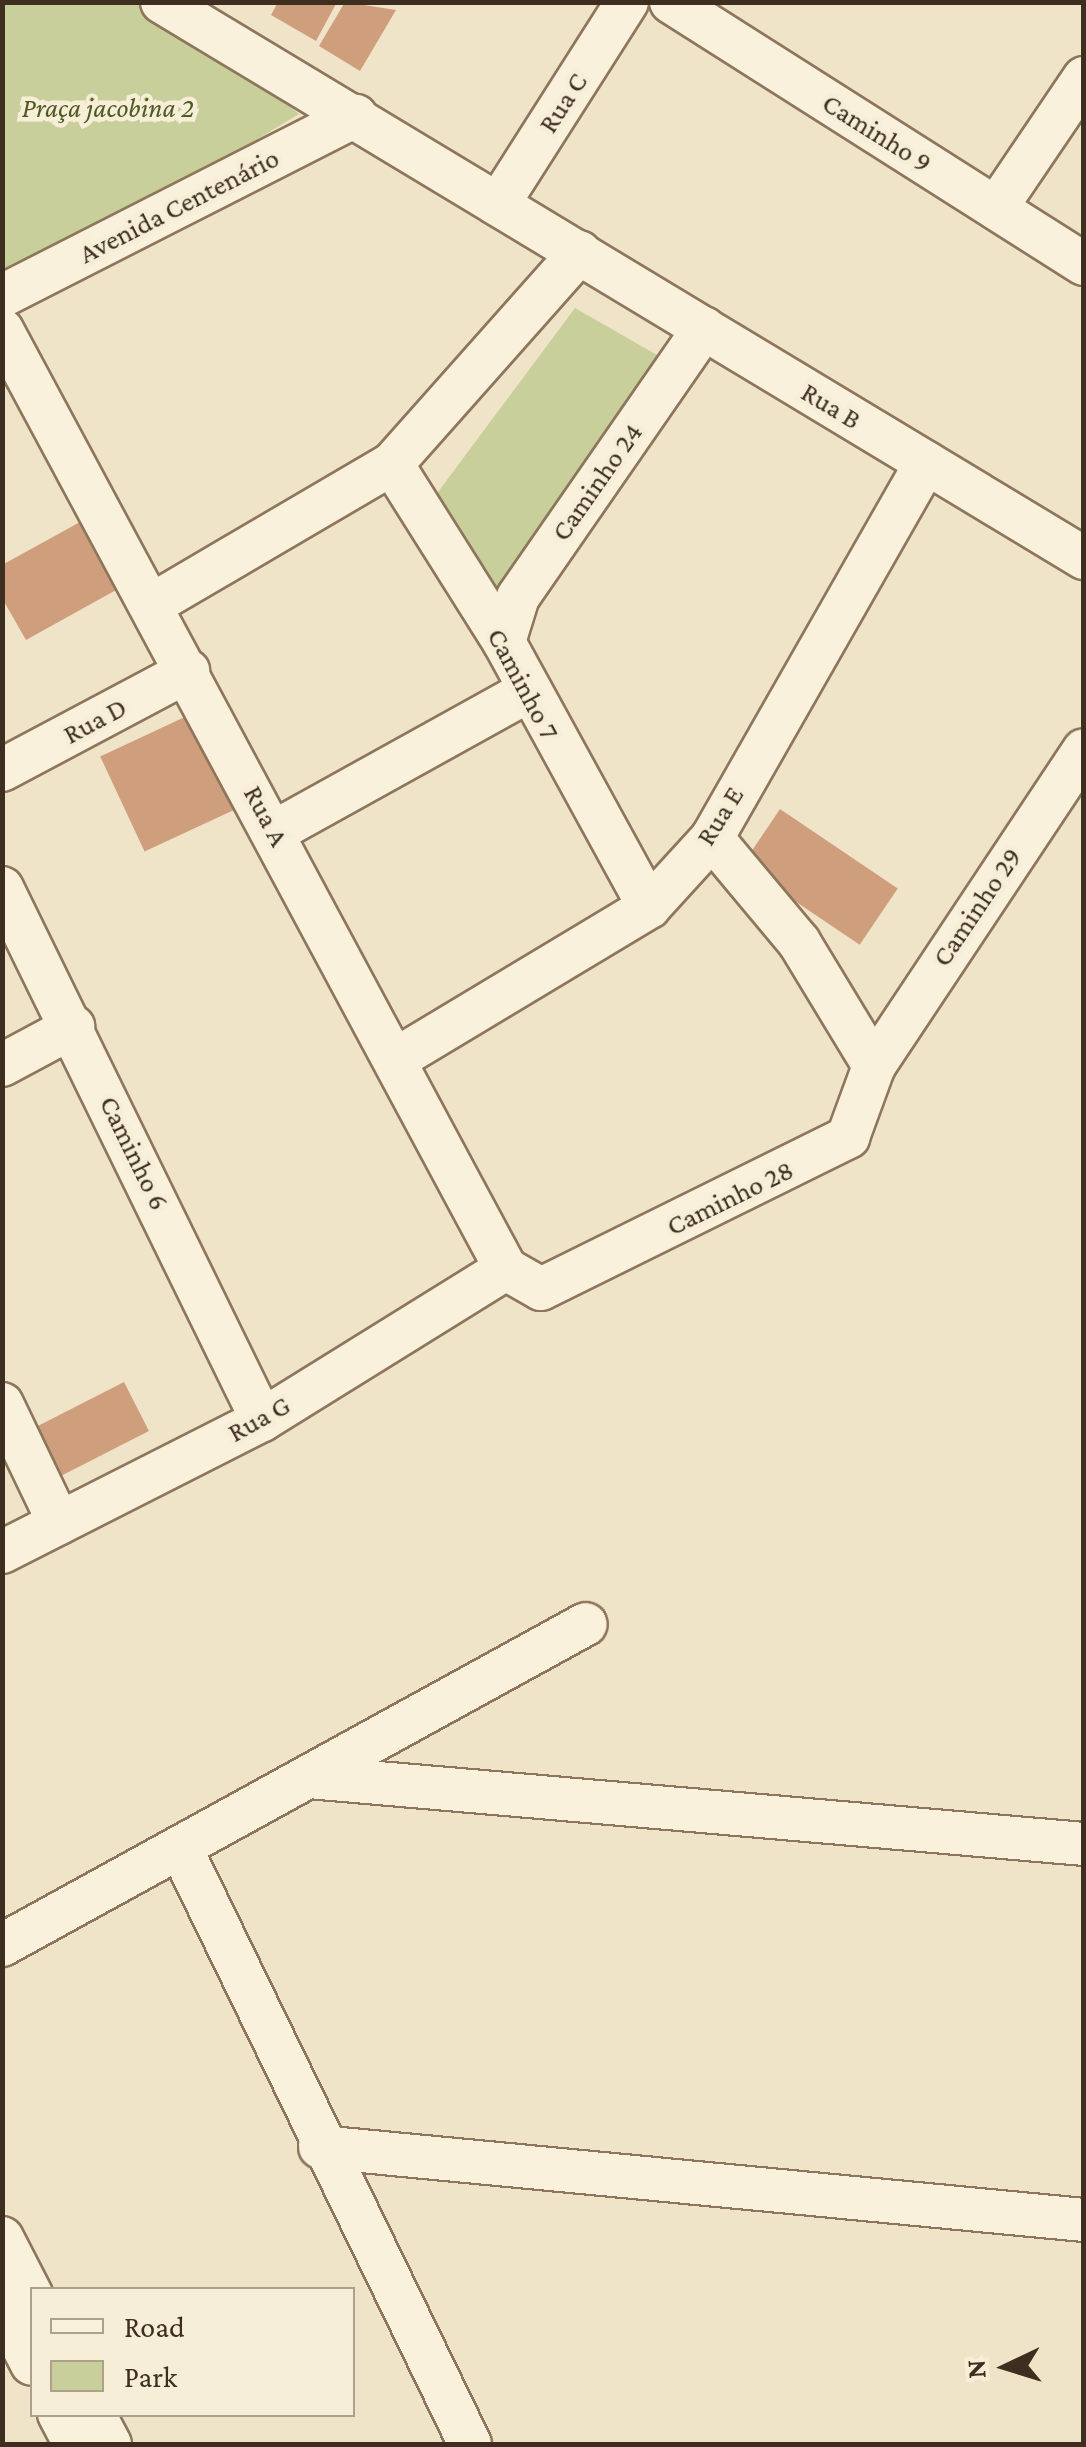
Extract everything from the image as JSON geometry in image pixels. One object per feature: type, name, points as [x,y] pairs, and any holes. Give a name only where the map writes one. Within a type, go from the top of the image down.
[{"type":"street","name":"Rua B","points":[[162,2],[926,463],[1081,549]]},
{"type":"street","name":"Rua C","points":[[498,203],[627,2]]},
{"type":"street","name":"Caminho 9","points":[[671,2],[1084,264]]},
{"type":"street","points":[[996,208],[1084,78]]},
{"type":"street","name":"Avenida Centenário","points":[[2,296],[356,116]]},
{"type":"street","points":[[153,604],[392,464],[580,252]]},
{"type":"street","name":"Caminho 24","points":[[504,642],[518,597],[704,328]]},
{"type":"street","name":"Rua A","points":[[2,330],[398,1058],[524,1279]]},
{"type":"street","name":"Rua E","points":[[398,1058],[648,907],[712,838],[926,463]]},
{"type":"street","name":"Caminho 7","points":[[392,464],[504,642],[525,693],[648,907]]},
{"type":"street","name":"Rua D","points":[[2,770],[188,671]]},
{"type":"street","points":[[274,832],[525,693]]},
{"type":"street","name":"Caminho 29","points":[[874,1066],[1084,750]]},
{"type":"street","points":[[712,838],[800,942],[874,1066]]},
{"type":"street","name":"Caminho 6","points":[[2,888],[262,1420]]},
{"type":"street","points":[[2,1065],[73,1027]]},
{"type":"street","name":"Caminho 28","points":[[524,1279],[835,1146],[857,1125],[874,1066]]},
{"type":"street","name":"Rua G","points":[[2,1552],[262,1420],[524,1279]]},
{"type":"street","points":[[2,1404],[59,1523]]},
{"type":"street","points":[[2,1945],[184,1852],[309,1777],[586,1624]]},
{"type":"street","points":[[309,1777],[1084,1844]]},
{"type":"street","points":[[184,1852],[320,2148],[470,2444]]},
{"type":"street","points":[[320,2148],[1084,2220]]},
{"type":"street","points":[[2,2238],[30,2292]]},
{"type":"street","points":[[2,2306],[30,2360]]},
{"type":"street","points":[[60,2417],[74,2444]]},
{"type":"street","points":[[96,2417],[110,2444]]},
{"type":"green space","name":"Praça jacobina 2","points":[[3,3],[163,3],[299,114],[3,294]]},
{"type":"green space","points":[[575,308],[657,355],[500,597],[435,496]]},
{"type":"building","points":[[278,2],[337,2],[316,41],[271,15]]},
{"type":"building","points":[[345,2],[396,10],[360,71],[319,46]]},
{"type":"building","points":[[80,522],[118,589],[26,640],[2,598],[2,565]]},
{"type":"building","points":[[189,715],[233,810],[145,852],[100,756]]},
{"type":"building","points":[[780,809],[898,888],[860,945],[742,865]]},
{"type":"building","points":[[124,1382],[149,1431],[55,1479],[30,1430]]}]
